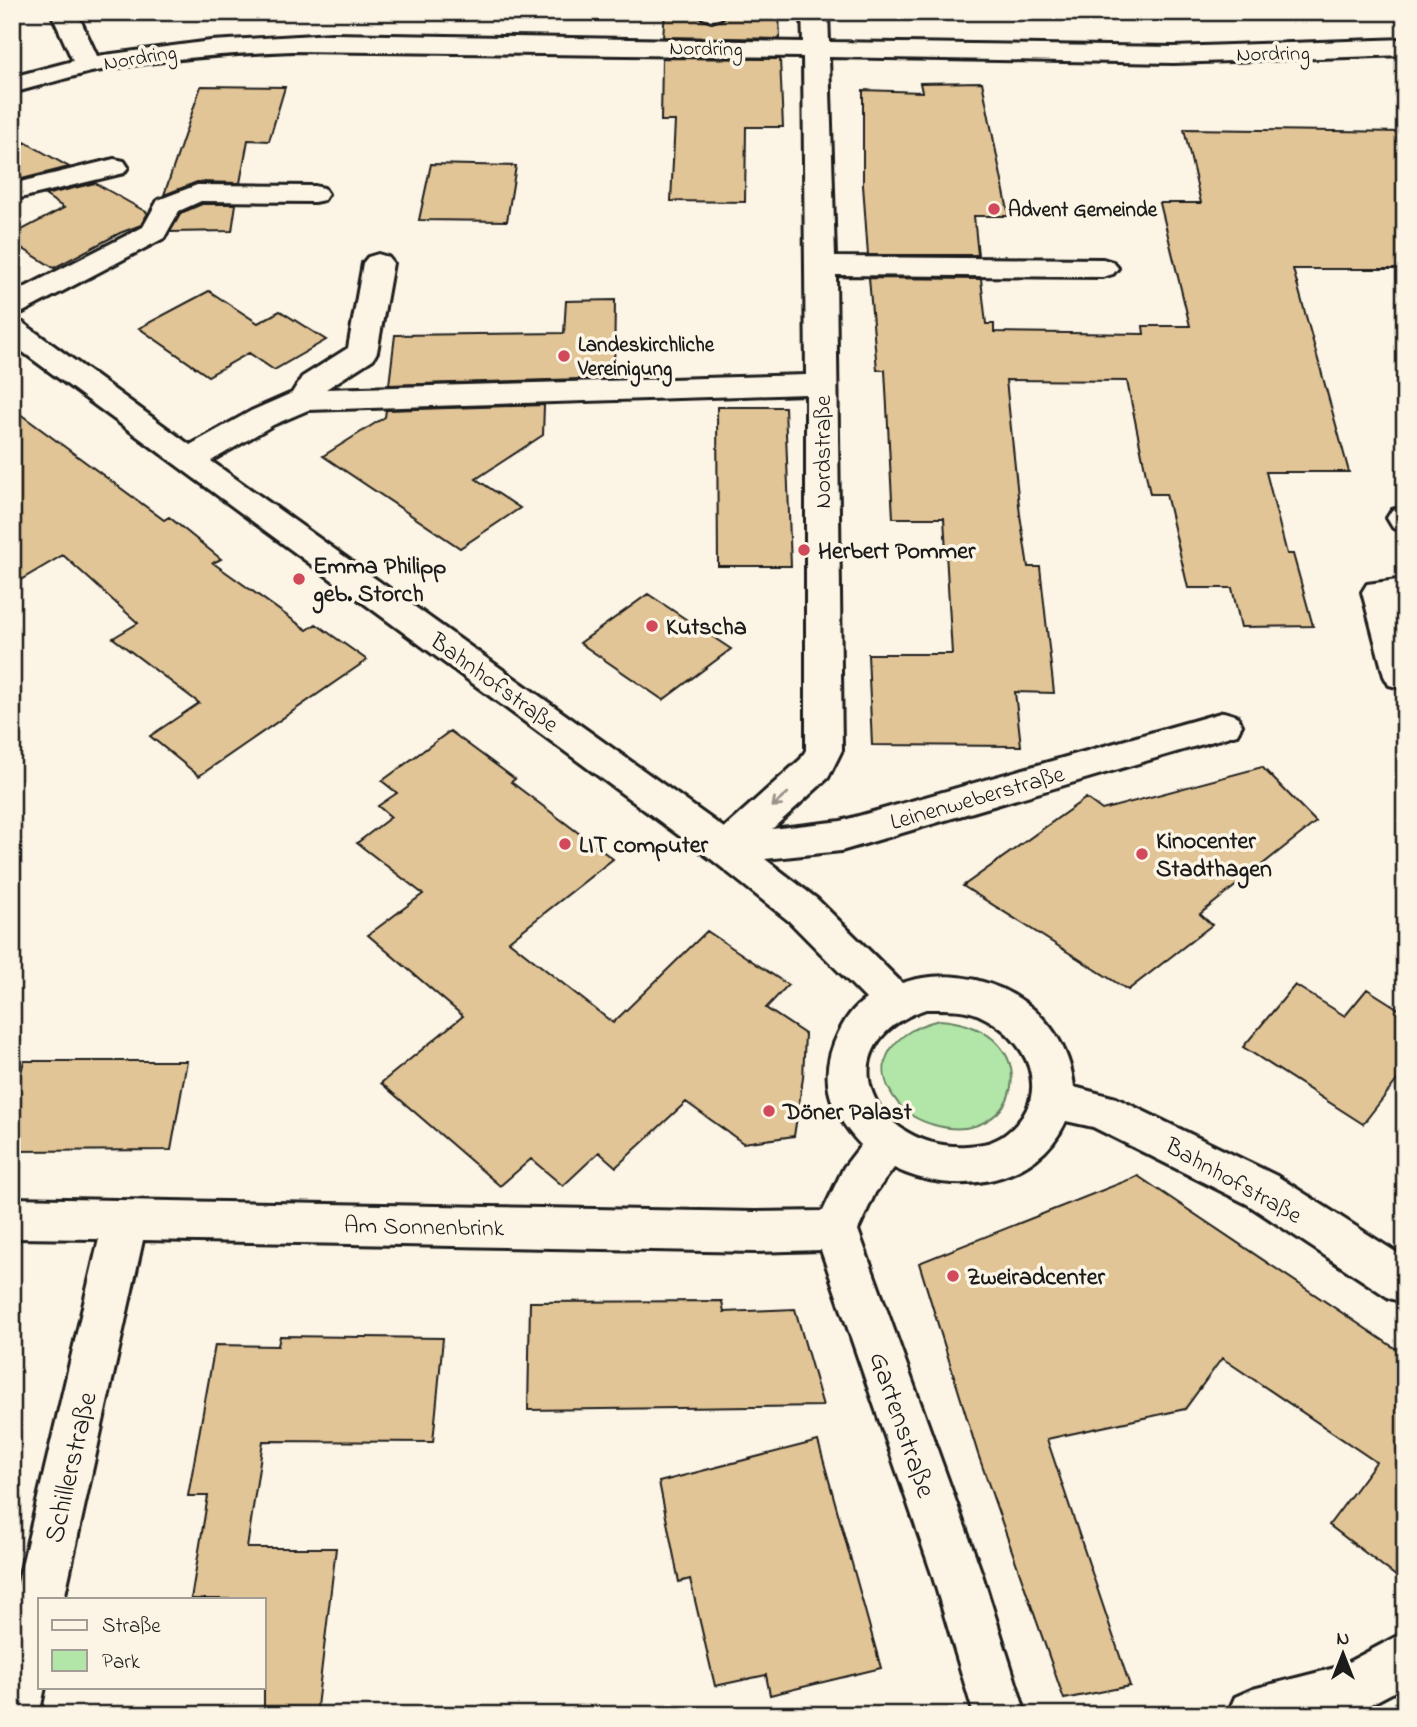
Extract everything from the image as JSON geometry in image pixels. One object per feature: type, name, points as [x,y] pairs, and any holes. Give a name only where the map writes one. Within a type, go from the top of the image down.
[{"type":"street","points":[[68,12],[66,17],[88,65]]},
{"type":"street","name":"Nordstraße","points":[[725,849],[815,768],[824,750],[821,265],[815,12]]},
{"type":"street","name":"Nordring","points":[[17,75],[166,52],[336,32],[815,50],[1174,55],[1405,47]]},
{"type":"street","points":[[12,192],[114,167]]},
{"type":"street","points":[[12,306],[154,233],[168,206],[197,193],[314,194]]},
{"type":"street","points":[[303,400],[313,384],[362,352],[378,263]]},
{"type":"street","points":[[821,265],[1103,268]]},
{"type":"street","name":"Bahnhofstraße","points":[[12,329],[188,460],[725,849],[803,911],[895,1002]]},
{"type":"street","points":[[188,460],[262,418],[303,400],[822,384]]},
{"type":"street","points":[[1405,591],[1379,592],[1402,676],[1405,676]]},
{"type":"street","name":"Leinenweberstraße","points":[[725,849],[841,836],[1224,725]]},
{"type":"street","points":[[926,992],[960,993],[993,1002],[1021,1019],[1042,1043],[1053,1071],[1053,1100],[1041,1127],[1019,1149],[989,1162],[954,1166],[918,1160],[887,1144],[864,1122],[851,1095],[847,1067],[854,1040],[871,1018],[895,1002],[926,992]]},
{"type":"street","name":"Bahnhofstraße","points":[[1053,1100],[1101,1111],[1262,1190],[1405,1283]]},
{"type":"street","points":[[836,1230],[859,1180],[887,1144]]},
{"type":"street","name":"Am Sonnenbrink","points":[[12,1218],[755,1233],[836,1230]]},
{"type":"street","name":"Schillerstraße","points":[[39,1598],[125,1219]]},
{"type":"street","name":"Gartenstraße","points":[[836,1230],[957,1574],[1000,1715]]},
{"type":"street","name":"Schillerstraße","points":[[13,1715],[38,1604]]},
{"type":"street","points":[[1254,1715],[1348,1690],[1405,1657]]},
{"type":"green space","points":[[940,1020],[975,1028],[998,1044],[1010,1064],[1011,1085],[1004,1105],[988,1120],[964,1128],[934,1125],[905,1111],[889,1088],[885,1061],[890,1050],[899,1039],[911,1031]]},
{"type":"building","points":[[665,12],[697,12],[701,19],[711,23],[722,20],[728,12],[779,12],[780,39],[663,37]]},
{"type":"building","points":[[662,58],[780,59],[783,127],[746,127],[745,202],[671,201],[675,121],[661,121]]},
{"type":"building","points":[[982,82],[1009,216],[974,216],[978,255],[868,255],[863,185],[863,90],[922,92],[920,83]]},
{"type":"building","points":[[201,86],[285,87],[269,141],[248,140],[240,183],[197,182],[164,195]]},
{"type":"building","points":[[1184,129],[1405,132],[1405,269],[1293,269],[1349,472],[1266,472],[1287,554],[1293,554],[1313,626],[1241,627],[1232,588],[1188,588],[1166,494],[1150,494],[1127,381],[1006,380],[1020,515],[1028,567],[1040,567],[1054,693],[1015,692],[1021,746],[872,745],[868,654],[952,654],[944,518],[893,518],[885,370],[877,370],[869,278],[981,279],[986,324],[994,324],[994,332],[1144,334],[1143,326],[1190,326],[1160,203],[1201,203]]},
{"type":"building","points":[[25,142],[69,167],[22,179],[12,172],[12,162]]},
{"type":"building","points":[[431,164],[516,166],[507,221],[419,220]]},
{"type":"building","points":[[95,183],[148,213],[141,225],[120,233],[54,268],[12,242],[12,235],[64,208],[45,195]]},
{"type":"building","points":[[202,204],[236,204],[232,231],[170,232],[181,213]]},
{"type":"building","points":[[209,291],[258,323],[280,311],[326,340],[274,370],[249,353],[208,376],[139,328]]},
{"type":"building","points":[[615,300],[614,378],[389,385],[395,335],[564,333],[566,301]]},
{"type":"building","points":[[544,405],[543,435],[476,479],[520,508],[460,548],[323,456],[385,417],[386,410]]},
{"type":"building","points":[[717,407],[785,407],[791,566],[718,566]]},
{"type":"building","points":[[12,408],[164,520],[169,517],[221,559],[213,563],[307,630],[316,624],[367,660],[199,776],[150,736],[199,703],[113,638],[138,623],[63,555],[12,585]]},
{"type":"building","points":[[648,594],[731,649],[663,700],[580,643]]},
{"type":"building","points":[[450,731],[515,779],[511,782],[613,859],[509,941],[613,1023],[707,931],[788,985],[766,1008],[805,1034],[803,1078],[794,1136],[743,1143],[686,1102],[616,1167],[599,1152],[563,1186],[531,1159],[500,1186],[381,1083],[463,1016],[368,935],[423,894],[357,843],[391,817],[378,806],[397,793],[382,781]]},
{"type":"building","name":"Kinocenter Stadthagen","points":[[1262,767],[1316,822],[1200,914],[1212,925],[1128,990],[963,886],[1086,798],[1102,810]]},
{"type":"building","points":[[1295,985],[1345,1016],[1367,989],[1405,1013],[1405,1070],[1363,1124],[1243,1047]]},
{"type":"building","points":[[24,1061],[187,1061],[171,1150],[12,1151],[12,1106]]},
{"type":"building","points":[[1138,1176],[1405,1355],[1405,1583],[1329,1525],[1376,1462],[1222,1358],[1185,1409],[1047,1439],[1130,1686],[1064,1699],[978,1454],[919,1263]]},
{"type":"building","points":[[722,1301],[724,1312],[795,1309],[823,1406],[528,1410],[530,1302]]},
{"type":"building","points":[[280,1336],[443,1338],[433,1442],[263,1441],[247,1548],[336,1548],[316,1715],[264,1715],[266,1598],[191,1598],[208,1496],[188,1496],[215,1345],[278,1346]]},
{"type":"building","points":[[818,1441],[881,1668],[770,1695],[766,1675],[715,1686],[690,1579],[679,1582],[659,1482]]},
{"type":"place","name":"Advent Gemeinde","points":[[994,209]]},
{"type":"place","name":"Landeskirchliche Vereinigung","points":[[564,356]]},
{"type":"place","name":"Herbert Pommer","points":[[804,550]]},
{"type":"place","name":"Emma Philipp geb. Storch","points":[[299,579]]},
{"type":"place","name":"Kutscha","points":[[652,626]]},
{"type":"place","name":"LIT computer","points":[[565,844]]},
{"type":"place","name":"Kinocenter Stadthagen","points":[[1142,854]]},
{"type":"place","name":"Döner Palast","points":[[769,1111]]},
{"type":"place","name":"Zweiradcenter","points":[[953,1276]]}]
